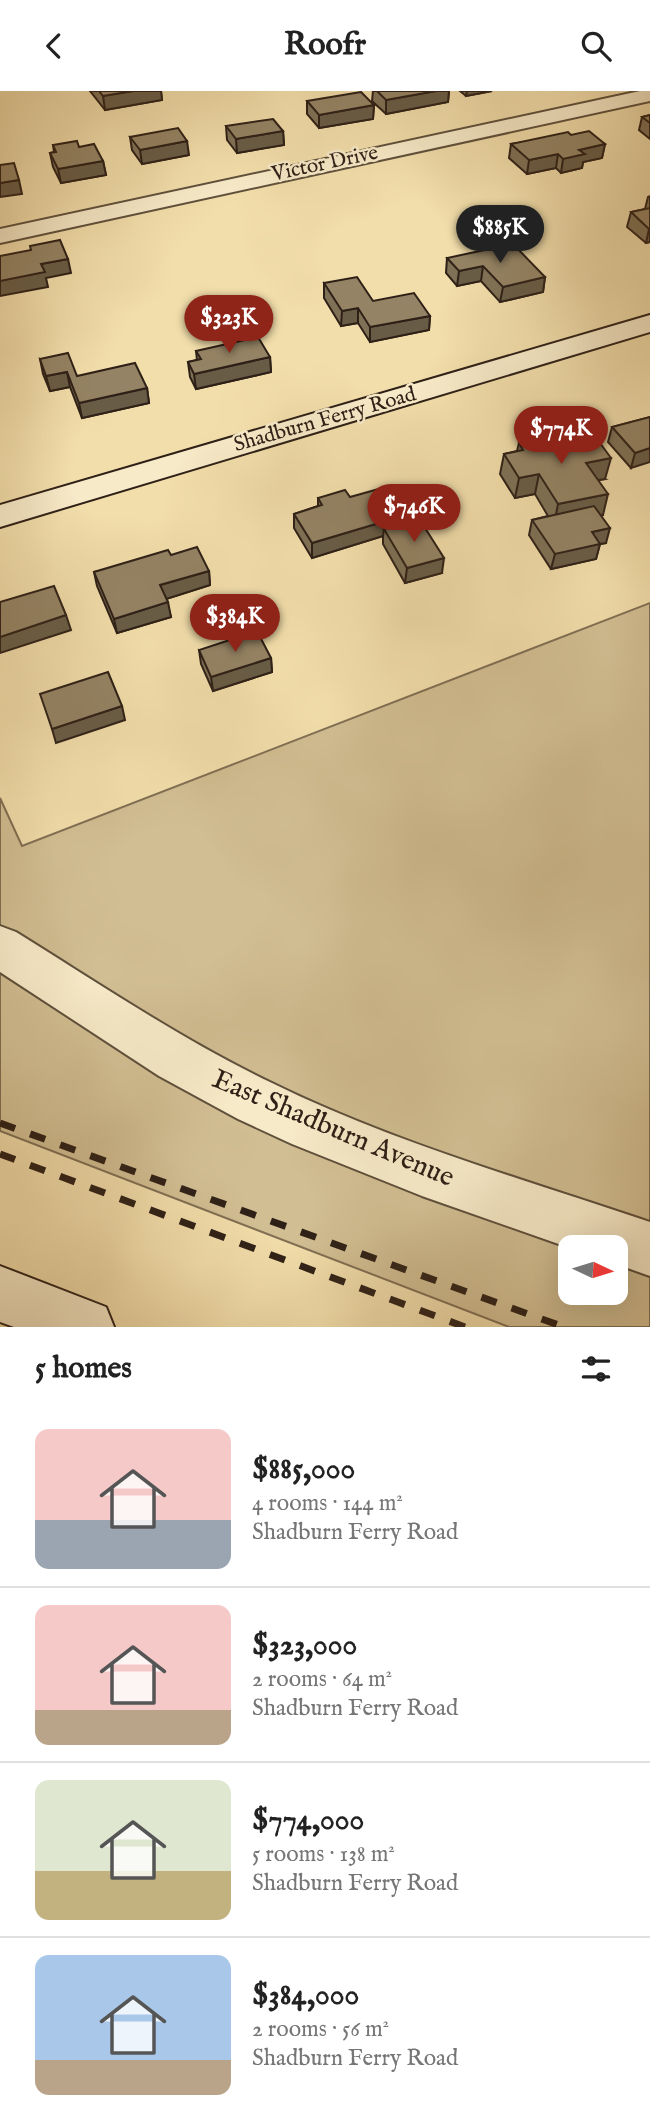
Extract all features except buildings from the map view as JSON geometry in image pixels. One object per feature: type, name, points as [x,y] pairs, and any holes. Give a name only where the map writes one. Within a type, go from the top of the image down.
[{"type":"street","name":"Victor Drive","points":[[0,236],[650,95]]},
{"type":"street","name":"Shadburn Ferry Road","points":[[0,516],[650,323]]},
{"type":"street","name":"East Shadburn Avenue","points":[[0,947],[201,1074],[272,1108],[362,1147],[650,1249]]},
{"type":"street","points":[[0,1294],[86,1327]]},
{"type":"shaded area","points":[[650,603],[650,1327],[509,1327],[0,1131],[0,798],[22,846]]},
{"type":"railway","points":[[0,1123],[564,1327]]},
{"type":"railway","points":[[0,1154],[465,1327]]}]
